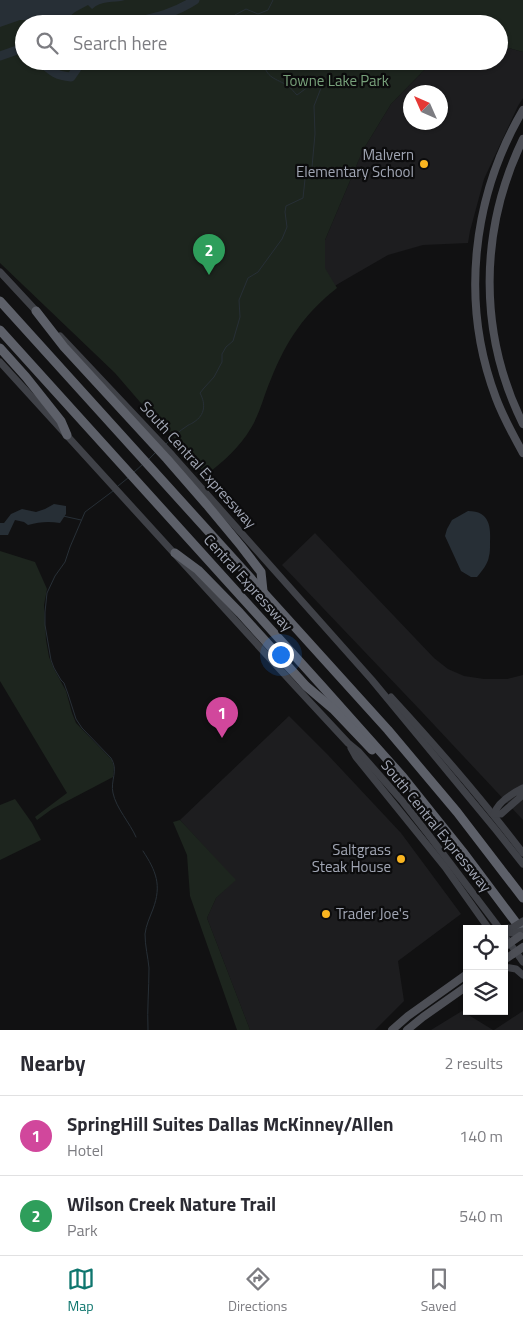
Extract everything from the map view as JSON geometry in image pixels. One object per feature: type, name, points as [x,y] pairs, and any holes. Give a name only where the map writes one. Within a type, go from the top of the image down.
[{"type":"highway","name":"Central Expressway","points":[[0,301],[412,757],[523,898]]},
{"type":"highway","points":[[36,312],[64,347],[170,457],[260,572],[263,591]]},
{"type":"highway","name":"Central Expressway","points":[[0,330],[403,778],[454,841],[523,937]]},
{"type":"highway","points":[[0,348],[26,377],[60,422],[66,435]]},
{"type":"highway","points":[[174,553],[198,570],[306,686],[333,709],[369,748],[403,778]]},
{"type":"main road","points":[[523,110],[508,138],[487,195],[477,250],[476,293],[478,321],[492,384],[501,409],[523,453]]},
{"type":"main road","points":[[523,139],[501,196],[493,232],[490,293],[491,314],[499,360],[508,390],[523,424]]},
{"type":"main road","points":[[0,272],[36,312]]},
{"type":"main road","points":[[486,363],[499,360]]},
{"type":"main road","name":"South Central Expressway","points":[[0,362],[403,802],[464,880],[494,925]]},
{"type":"main road","name":"South Central Expressway","points":[[170,457],[254,546],[318,621],[372,680],[523,864]]},
{"type":"main road","name":"South Central Expressway","points":[[372,680],[383,689],[419,728],[494,814],[523,853]]},
{"type":"main road","name":"South Central Expressway","points":[[348,743],[356,757],[446,867],[487,925]]},
{"type":"main road","points":[[523,788],[513,793],[496,807],[494,814],[501,814],[523,795]]},
{"type":"main road","points":[[508,928],[523,921]]},
{"type":"main road","points":[[508,934],[523,937]]},
{"type":"main road","points":[[508,945],[523,937]]},
{"type":"main road","points":[[508,957],[513,954],[523,937]]},
{"type":"main road","points":[[508,940],[523,962]]},
{"type":"main road","points":[[508,968],[516,969],[523,975]]},
{"type":"main road","points":[[392,1030],[408,1016],[463,977]]},
{"type":"main road","points":[[407,1030],[463,989]]},
{"type":"shaded area","points":[[0,0],[125,0],[103,3],[92,9],[88,5],[71,15],[15,15],[15,22],[0,27]]},
{"type":"shaded area","name":"Malvern Elementary School","points":[[508,48],[523,52],[523,98],[484,179],[468,243],[423,245],[388,255],[333,287],[325,275],[325,240],[363,150],[391,104],[403,92],[403,130],[448,130],[448,85],[410,85],[424,70],[508,70]]},
{"type":"shaded area","points":[[54,504],[66,506],[66,514],[60,523],[44,522],[28,525],[15,520],[8,535],[0,535],[0,523],[4,523],[11,514],[22,509],[36,512]]},
{"type":"shaded area","points":[[468,511],[485,517],[488,521],[490,532],[488,559],[477,577],[471,577],[461,571],[445,536],[452,520]]},
{"type":"shaded area","points":[[315,533],[434,658],[448,669],[464,676],[484,679],[507,679],[523,675],[523,820],[282,565]]},
{"type":"shaded area","points":[[289,716],[401,833],[461,914],[398,961],[404,1001],[375,1030],[250,1030],[207,918],[216,898],[235,880],[180,820]]},
{"type":"shaded area","points":[[462,1011],[463,1015],[469,1015],[493,1030],[431,1030]]},
{"type":"shaded area","points":[[523,1011],[523,1030],[494,1030]]},
{"type":"green space","name":"Towne Lake Park","points":[[0,0],[523,0],[523,52],[508,48],[508,15],[15,15],[15,70],[424,70],[410,85],[403,85],[403,92],[391,104],[363,150],[325,240],[325,268],[337,288],[315,307],[290,340],[268,385],[251,428],[231,454],[206,475],[159,420],[140,402],[115,373],[0,263]]},
{"type":"green space","points":[[0,551],[35,562],[47,589],[44,605],[49,657],[66,691],[76,723],[112,760],[114,767],[113,777],[52,809],[37,820],[35,817],[67,793],[0,681]]},
{"type":"green space","points":[[15,799],[32,823],[41,840],[0,860],[0,805]]},
{"type":"green space","points":[[180,820],[236,880],[216,898],[207,918],[250,1030],[237,1030],[190,896],[187,855],[173,822]]},
{"type":"waterway","points":[[163,15],[195,0]]},
{"type":"waterway","points":[[235,15],[246,9],[258,14],[268,10],[273,0]]},
{"type":"waterway","points":[[0,56],[15,51]]},
{"type":"waterway","points":[[50,70],[71,77],[76,70]]},
{"type":"waterway","points":[[165,445],[181,430],[198,419],[202,413],[204,405],[200,393],[214,377],[222,362],[222,354],[233,341],[240,317],[239,300],[248,278],[258,272],[282,239],[287,227],[286,206],[303,198],[305,179],[312,167],[315,134],[314,106],[321,88],[312,84],[297,95],[288,86],[269,75],[266,70]]},
{"type":"waterway","points":[[148,460],[156,452]]},
{"type":"waterway","points":[[133,473],[143,464]]},
{"type":"waterway","points":[[118,486],[128,478]]},
{"type":"waterway","points":[[113,491],[85,512],[65,562],[55,576],[47,593],[45,625],[54,668],[64,683],[76,719],[113,762],[112,789],[115,799],[136,837]]},
{"type":"waterway","points":[[63,516],[81,520]]},
{"type":"waterway","points":[[143,851],[154,872],[157,885],[156,900],[145,934],[149,968],[148,1030]]},
{"type":"place","name":"Malvern Elementary School","points":[[424,164]]},
{"type":"place","name":"Wilson Creek Nature Trail","points":[[209,275]]},
{"type":"place","name":"SpringHill Suites Dallas McKinney/Allen","points":[[222,738]]},
{"type":"place","name":"Saltgrass Steak House","points":[[401,859]]},
{"type":"place","name":"Trader Joe's","points":[[326,914]]}]
